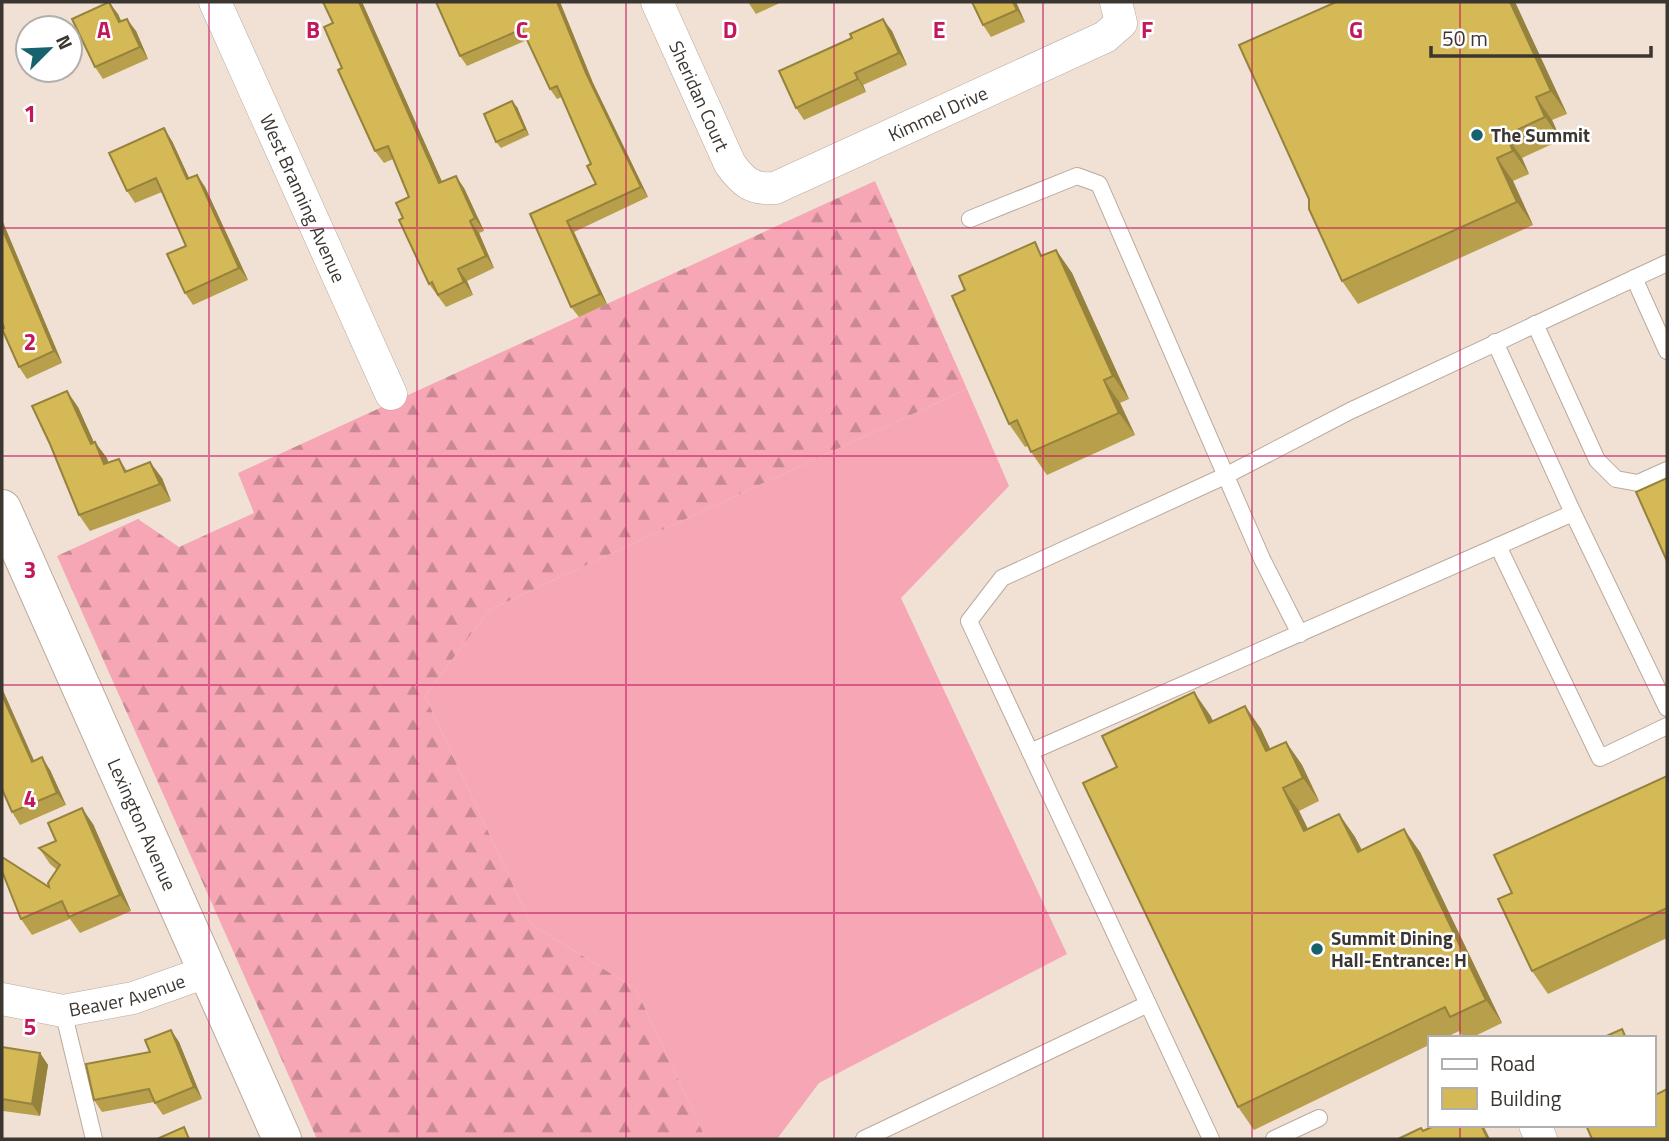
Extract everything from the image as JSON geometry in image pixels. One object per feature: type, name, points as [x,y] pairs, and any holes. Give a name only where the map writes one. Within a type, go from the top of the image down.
[{"type":"street","name":"West Branning Avenue","points":[[215,2],[391,394]]},
{"type":"street","name":"Sheridan Court","points":[[657,2],[730,164],[743,182],[751,186]]},
{"type":"street","name":"Kimmel Drive","points":[[751,186],[762,190],[775,188],[1105,37],[1119,13]]},
{"type":"street","name":"Lexington Avenue","points":[[2,509],[282,1139]]},
{"type":"street","name":"Beaver Avenue","points":[[2,999],[63,1011],[133,998],[209,971]]},
{"type":"lane","points":[[970,219],[1077,176],[1100,184],[1262,559],[1300,634]]},
{"type":"lane","points":[[1211,1139],[969,621],[1002,578],[1227,475],[1350,411],[1667,263]]},
{"type":"lane","points":[[1634,278],[1667,351]]},
{"type":"lane","points":[[1535,324],[1597,460],[1616,480],[1638,483],[1667,470]]},
{"type":"lane","points":[[1495,342],[1573,513],[1667,708]]},
{"type":"lane","points":[[1030,752],[1573,513]]},
{"type":"lane","points":[[1498,547],[1600,758],[1667,726]]},
{"type":"lane","points":[[864,1139],[1148,1004]]},
{"type":"lane","points":[[63,1011],[94,1139]]},
{"type":"lane","points":[[1274,1139],[1319,1118]]},
{"type":"green space","points":[[875,181],[967,389],[489,610],[425,696],[531,924],[636,989],[706,1139],[317,1139],[57,556],[138,519],[179,547],[254,513],[238,473]]},
{"type":"green space","points":[[967,389],[1009,486],[901,598],[1067,954],[819,1083],[777,1139],[706,1139],[636,989],[531,924],[425,696],[489,610]]},
{"type":"building","points":[[109,2],[119,22],[127,19],[140,47],[95,67],[84,44],[83,14]]},
{"type":"building","points":[[323,2],[359,2],[439,183],[456,176],[475,218],[470,221],[486,256],[458,269],[464,282],[438,295],[432,282],[429,284],[399,220],[403,218],[396,203],[409,197],[388,146],[375,151],[338,70],[342,68],[324,27],[333,23]]},
{"type":"building","points":[[436,2],[557,2],[586,73],[641,187],[567,221],[600,294],[571,307],[530,214],[596,184],[587,166],[591,164],[557,86],[550,89],[522,29],[460,56]]},
{"type":"building","points":[[972,2],[1013,2],[1017,10],[983,25]]},
{"type":"building","points":[[1336,2],[1510,2],[1551,91],[1536,97],[1545,117],[1506,135],[1513,151],[1497,158],[1517,202],[1342,281],[1309,209],[1309,199],[1239,45]]},
{"type":"building","points":[[883,19],[899,53],[855,73],[858,79],[796,108],[779,71],[852,38],[850,34]]},
{"type":"building","points":[[512,101],[525,129],[496,142],[484,114]]},
{"type":"building","points":[[164,128],[187,179],[197,175],[239,268],[185,293],[167,254],[186,246],[156,178],[127,191],[109,153]]},
{"type":"building","points":[[2,228],[54,351],[19,367],[2,329]]},
{"type":"building","points":[[1035,242],[1041,256],[1056,250],[1113,376],[1104,380],[1119,413],[1031,452],[1017,420],[1009,424],[952,296],[965,290],[959,276]]},
{"type":"building","points":[[67,391],[91,444],[95,442],[104,464],[119,459],[125,472],[150,462],[160,484],[79,515],[32,406]]},
{"type":"building","points":[[1667,478],[1667,561],[1636,492]]},
{"type":"building","name":"Summit Dining Hall-Entrance: H","points":[[1194,692],[1209,723],[1245,706],[1266,751],[1286,742],[1303,778],[1283,788],[1304,831],[1339,814],[1358,852],[1404,829],[1486,1000],[1450,1017],[1445,1007],[1238,1107],[1083,783],[1117,767],[1102,736]]},
{"type":"building","points":[[2,695],[32,762],[42,757],[57,793],[12,812],[2,789]]},
{"type":"building","points":[[1667,776],[1667,908],[1532,971],[1498,899],[1512,893],[1494,855]]},
{"type":"building","points":[[82,808],[120,895],[69,917],[62,901],[21,919],[2,871],[2,857],[49,887],[48,883],[60,865],[39,848],[56,841],[48,823]]},
{"type":"building","points":[[1622,1029],[1625,1036],[1606,1036]]},
{"type":"building","points":[[171,1030],[194,1087],[155,1103],[149,1089],[94,1100],[86,1064],[150,1052],[145,1040]]},
{"type":"building","points":[[2,1047],[40,1053],[32,1104],[2,1099]]},
{"type":"building","points":[[1667,1089],[1667,1139],[1592,1139],[1587,1127],[1655,1127],[1655,1095]]},
{"type":"building","points":[[184,1127],[189,1139],[157,1139]]},
{"type":"building","points":[[1432,1127],[1482,1127],[1488,1139],[1398,1139],[1421,1128],[1423,1131]]},
{"type":"place","name":"The Summit","points":[[1477,135]]},
{"type":"place","name":"Summit Dining Hall-Entrance: H","points":[[1317,949]]}]
